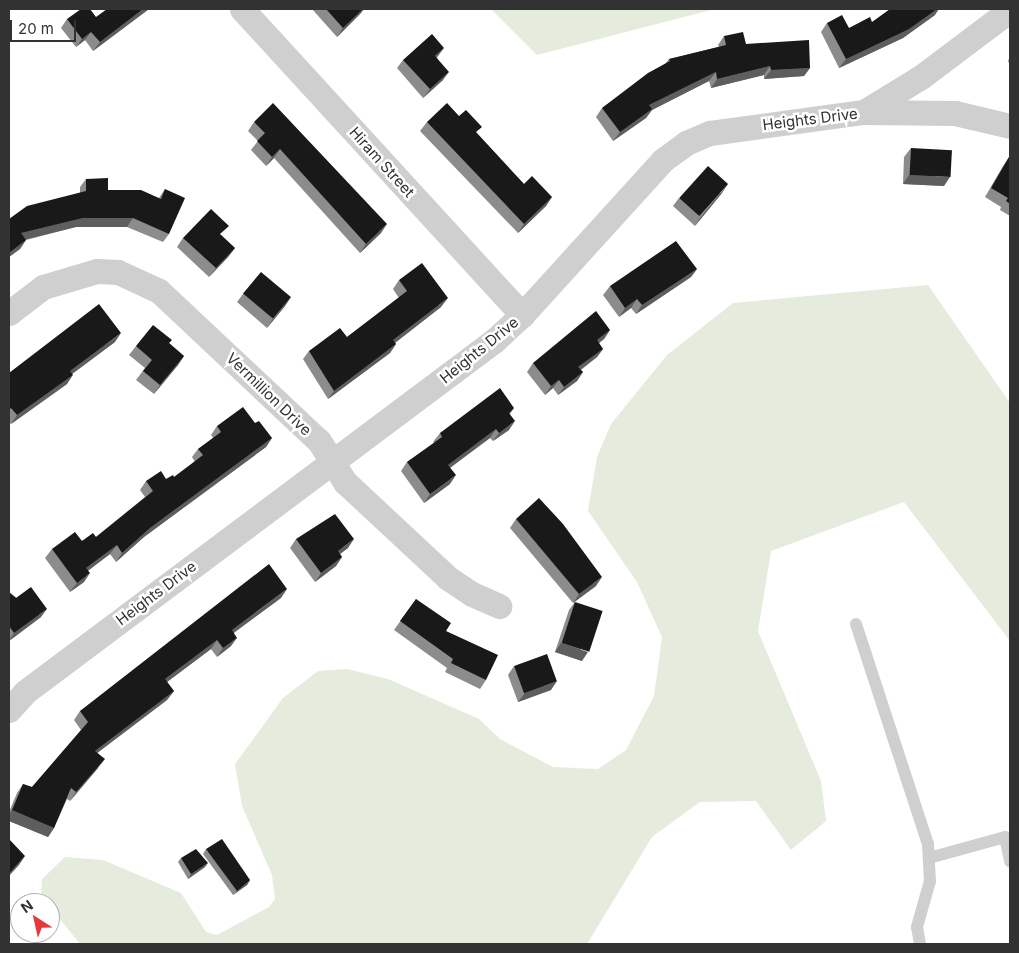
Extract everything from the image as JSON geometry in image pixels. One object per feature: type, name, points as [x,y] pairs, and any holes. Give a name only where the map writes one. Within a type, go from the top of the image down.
[{"type":"street","name":"Hiram Street","points":[[242,9],[522,316]]},
{"type":"street","name":"Heights Drive","points":[[10,707],[25,692],[332,460],[495,340],[522,316],[663,160],[686,143],[710,133],[864,112],[921,77],[1010,10]]},
{"type":"street","points":[[864,112],[956,113],[1010,126]]},
{"type":"street","name":"Vermillion Drive","points":[[9,313],[43,287],[67,277],[97,271],[118,272],[135,277],[159,291],[190,318],[318,441],[345,482],[448,578],[472,594],[499,606]]},
{"type":"lane","points":[[856,624],[928,844],[930,881],[917,927],[920,944]]},
{"type":"lane","points":[[929,858],[1004,837],[1010,861]]},
{"type":"shaded area","points":[[491,9],[715,9],[537,55]]},
{"type":"shaded area","points":[[928,285],[1010,403],[1010,641],[904,502],[771,551],[758,631],[821,781],[826,821],[791,850],[756,801],[700,802],[652,837],[587,944],[80,944],[60,919],[60,893],[41,893],[42,879],[65,857],[103,860],[181,893],[206,932],[217,935],[269,907],[275,899],[272,875],[242,806],[235,764],[283,698],[318,671],[347,669],[388,679],[479,719],[500,739],[553,767],[598,769],[626,750],[654,696],[662,637],[637,582],[588,511],[597,457],[611,424],[667,355],[733,303]]},
{"type":"building","points":[[81,9],[90,9],[96,17],[107,9],[143,9],[100,42],[91,32],[82,39],[67,19]]},
{"type":"building","points":[[326,9],[363,9],[343,28]]},
{"type":"building","points":[[890,9],[937,9],[909,29],[846,59],[827,23],[842,15],[849,28],[870,17],[872,22]]},
{"type":"building","points":[[743,32],[746,44],[809,40],[810,68],[771,70],[770,66],[717,79],[716,72],[649,105],[652,109],[620,132],[602,108],[648,73],[670,61],[669,59],[726,45],[724,36]]},
{"type":"building","points":[[432,34],[444,48],[435,56],[449,72],[430,89],[403,60]]},
{"type":"building","points":[[273,103],[387,224],[366,244],[280,149],[272,157],[257,141],[265,133],[254,122]]},
{"type":"building","points":[[447,103],[459,116],[466,110],[482,127],[476,132],[524,184],[532,176],[552,197],[524,224],[427,122]]},
{"type":"building","points":[[911,148],[952,150],[951,177],[910,175]]},
{"type":"building","points":[[1009,157],[1010,204],[1006,201],[1008,198],[991,188]]},
{"type":"building","points":[[708,166],[728,184],[699,216],[679,198]]},
{"type":"building","points":[[108,178],[108,190],[141,190],[161,199],[165,189],[185,198],[169,234],[133,218],[83,218],[21,233],[26,240],[9,253],[9,219],[27,206],[86,191],[86,179]]},
{"type":"building","points":[[211,209],[229,226],[220,234],[235,248],[216,268],[183,238]]},
{"type":"building","points":[[676,241],[697,269],[642,305],[637,299],[625,308],[610,286]]},
{"type":"building","points":[[422,263],[448,298],[393,340],[396,344],[334,391],[309,351],[340,328],[347,337],[407,291],[399,280]]},
{"type":"building","points":[[261,272],[291,297],[273,319],[243,293]]},
{"type":"building","points":[[99,304],[121,333],[70,371],[73,375],[17,415],[11,408],[9,410],[9,373]]},
{"type":"building","points":[[596,311],[610,330],[597,340],[603,349],[578,367],[583,372],[564,387],[559,380],[551,386],[533,363]]},
{"type":"building","points":[[153,325],[172,340],[169,343],[184,356],[160,385],[143,371],[152,360],[136,346]]},
{"type":"building","points":[[500,388],[514,408],[509,413],[515,421],[499,433],[496,429],[448,465],[456,475],[430,494],[407,462],[442,437],[440,433]]},
{"type":"building","points":[[243,407],[255,423],[259,421],[272,438],[150,528],[122,553],[117,545],[86,568],[90,573],[77,583],[52,549],[75,532],[82,541],[93,533],[96,537],[153,491],[146,481],[161,471],[166,479],[173,475],[174,477],[203,455],[198,449],[221,432],[217,426]]},
{"type":"building","points":[[539,498],[563,524],[602,577],[579,594],[516,519]]},
{"type":"building","points":[[335,514],[354,539],[338,551],[342,557],[321,573],[296,539]]},
{"type":"building","points":[[269,564],[287,589],[232,630],[237,638],[223,648],[217,640],[165,679],[174,691],[95,751],[105,759],[76,792],[71,788],[54,828],[12,810],[23,784],[32,787],[88,722],[80,711]]},
{"type":"building","points":[[31,587],[47,609],[14,633],[9,626],[9,592],[16,598]]},
{"type":"building","points":[[416,599],[451,623],[446,631],[498,655],[486,680],[451,663],[453,659],[400,621]]},
{"type":"building","points":[[575,602],[603,611],[589,652],[562,643]]},
{"type":"building","points":[[547,654],[557,681],[524,693],[514,666]]},
{"type":"building","points":[[9,839],[25,856],[9,874]]},
{"type":"building","points":[[222,839],[250,880],[237,891],[206,849]]},
{"type":"building","points":[[196,849],[208,863],[191,874],[181,858]]}]
